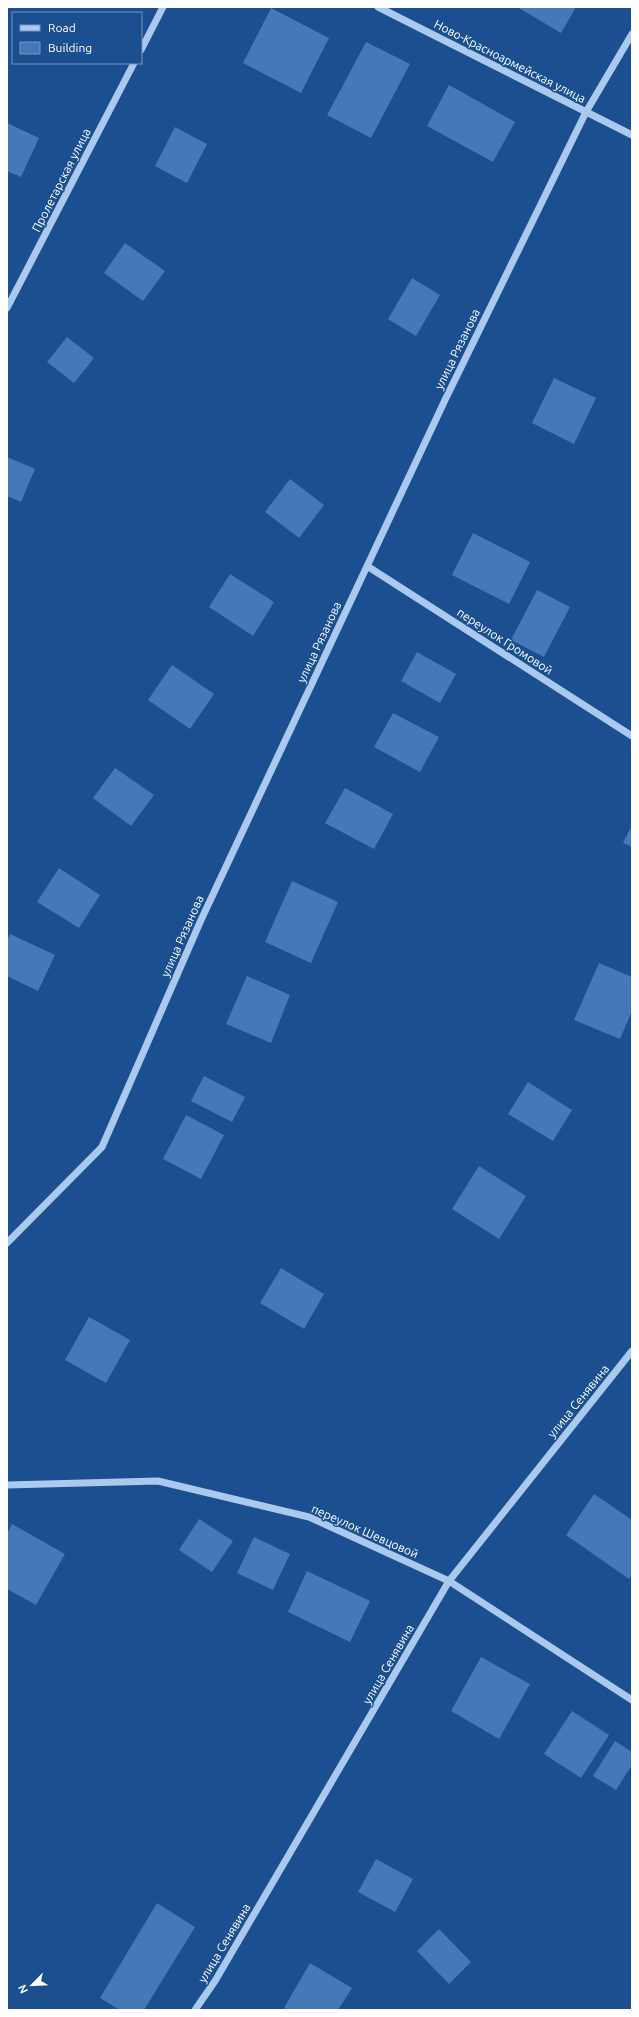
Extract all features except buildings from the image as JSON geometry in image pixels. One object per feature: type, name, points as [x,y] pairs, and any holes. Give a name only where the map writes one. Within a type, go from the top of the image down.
[{"type":"street","points":[[142,48],[163,7]]},
{"type":"street","name":"Ново-Красноармейская улица","points":[[378,7],[632,135]]},
{"type":"street","name":"улица Рязанова","points":[[7,1243],[102,1147],[201,920],[445,400],[586,112],[632,34]]},
{"type":"street","name":"Пролетарская улица","points":[[7,308],[133,64]]},
{"type":"street","name":"переулок Громовой","points":[[367,566],[632,736]]},
{"type":"street","name":"улица Сенявина","points":[[195,2010],[215,1981],[449,1581],[632,1352]]},
{"type":"street","name":"переулок Шевцовой","points":[[7,1485],[158,1482],[310,1517],[449,1581],[632,1700]]}]
